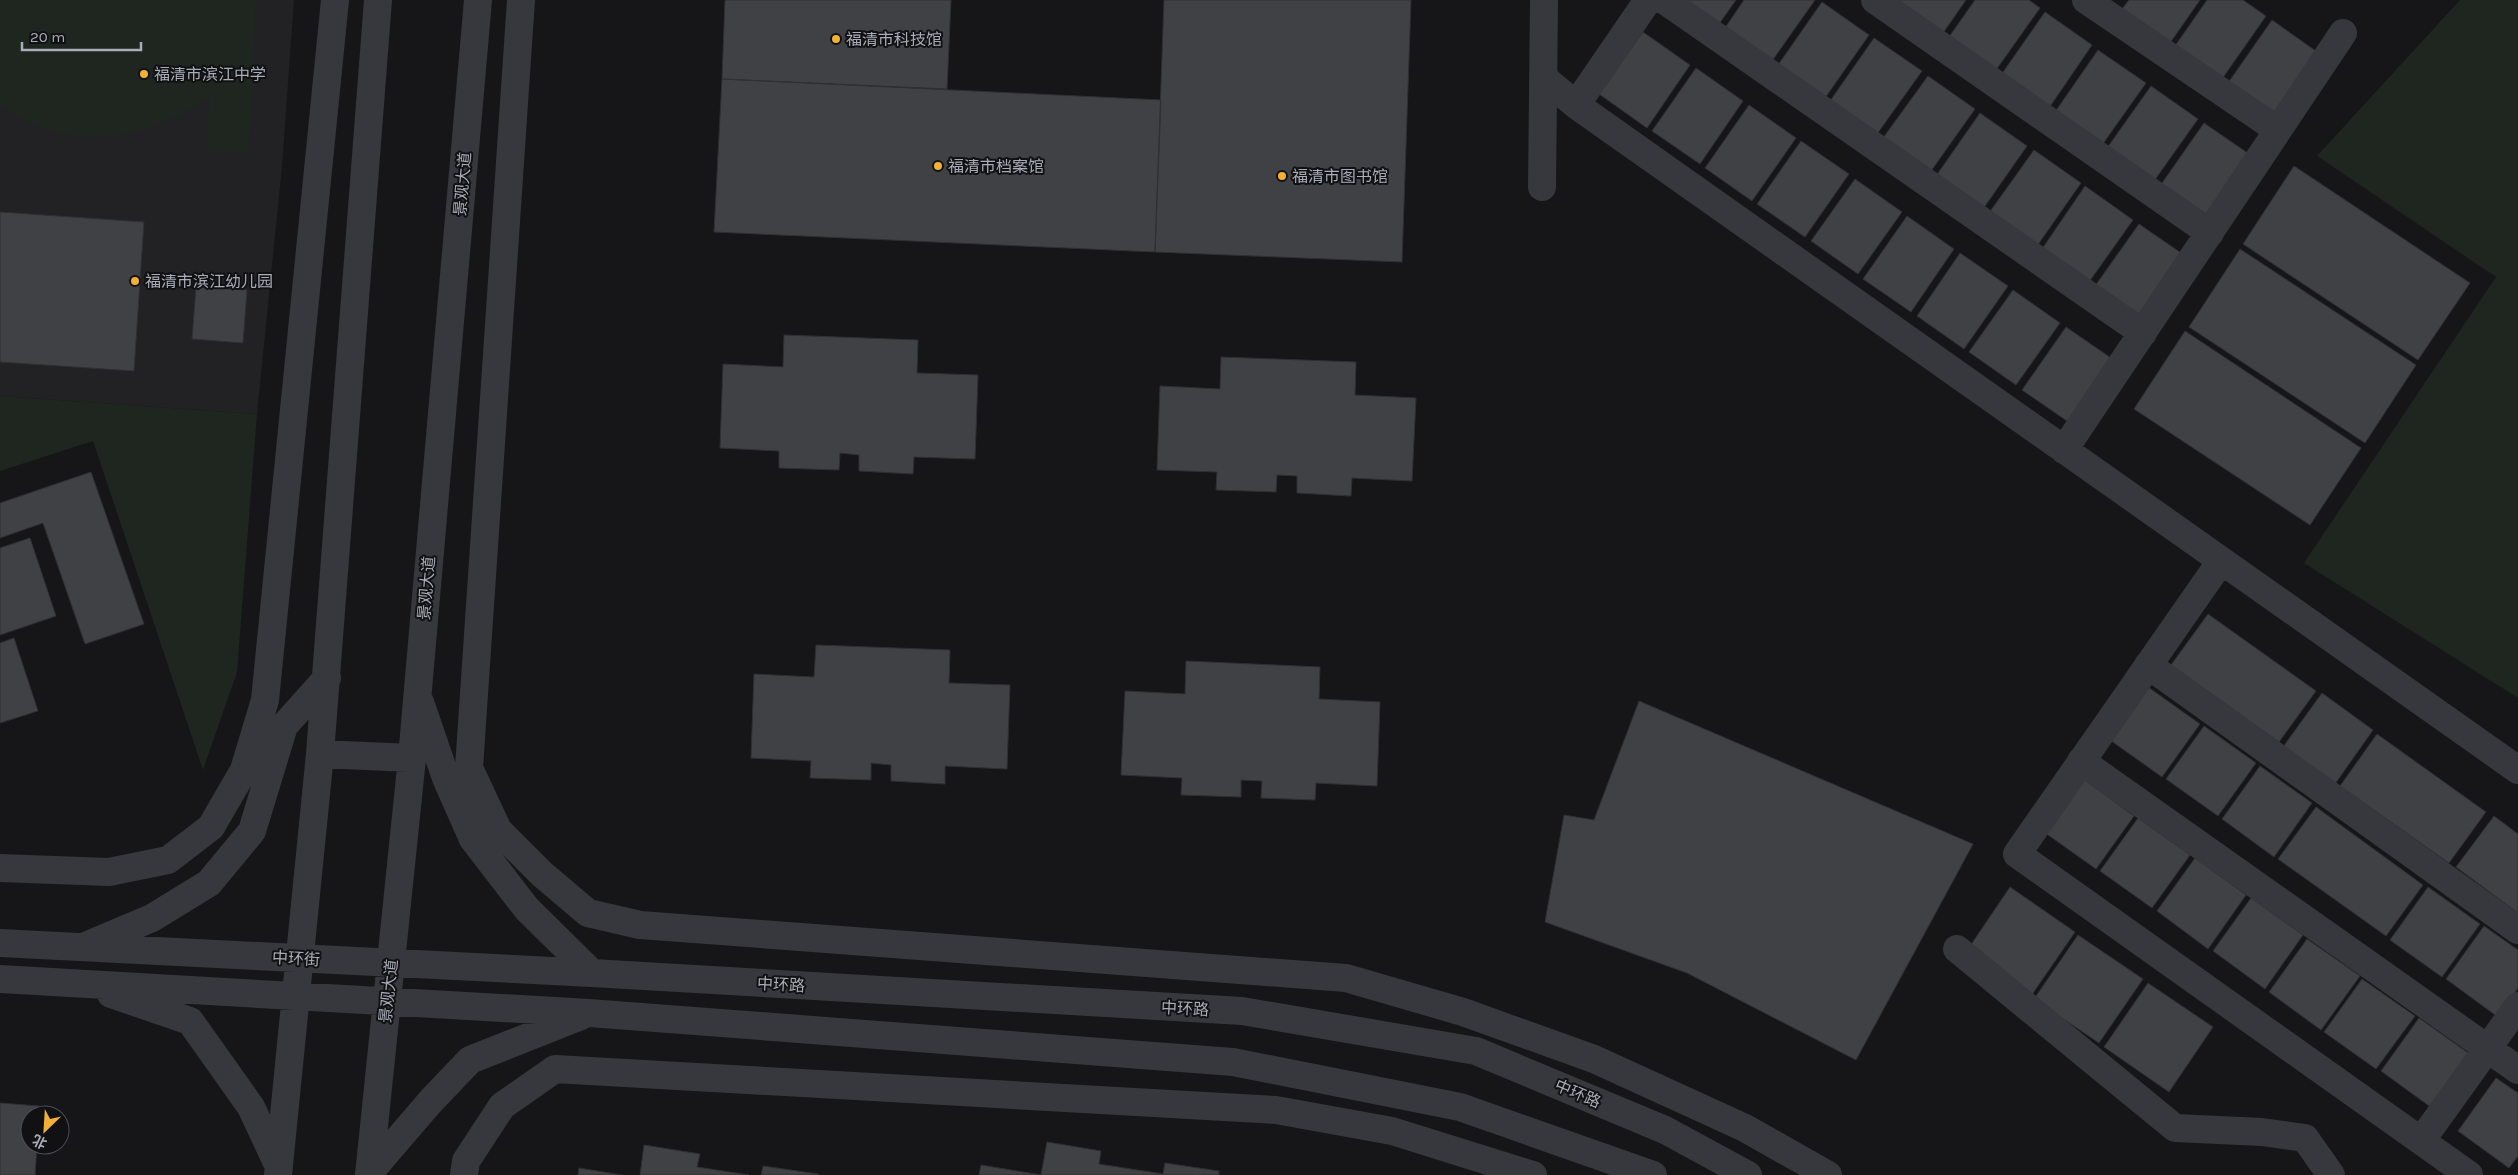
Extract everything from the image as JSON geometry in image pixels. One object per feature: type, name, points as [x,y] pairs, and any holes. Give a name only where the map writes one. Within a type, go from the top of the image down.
[{"type":"street","points":[[0,868],[109,872],[168,860],[211,827],[244,770],[265,700],[335,0]]},
{"type":"street","points":[[278,1171],[327,678],[378,0]]},
{"type":"street","name":"景观大道","points":[[369,1174],[412,758],[478,0]]},
{"type":"street","points":[[521,0],[469,768],[498,830],[542,874],[588,913],[640,925],[1346,978],[1463,1012],[1594,1059],[1745,1128],[1828,1175]]},
{"type":"street","points":[[1542,187],[1545,78],[1544,0]]},
{"type":"street","points":[[1576,105],[1648,0]]},
{"type":"street","points":[[1664,0],[2143,333]]},
{"type":"street","points":[[1876,0],[2210,233]]},
{"type":"street","points":[[2086,0],[2278,130]]},
{"type":"street","points":[[2064,450],[2343,33]]},
{"type":"street","points":[[1545,78],[1576,105],[2518,770]]},
{"type":"street","points":[[2220,561],[2017,854],[2469,1175]]},
{"type":"street","points":[[2148,665],[2518,930]]},
{"type":"street","points":[[80,948],[152,918],[209,883],[252,831],[284,726],[327,678]]},
{"type":"street","points":[[417,690],[446,778],[473,839],[527,909],[592,972]]},
{"type":"street","points":[[320,754],[412,758]]},
{"type":"street","points":[[2082,761],[2518,1070]]},
{"type":"street","name":"中环街","points":[[0,943],[592,972]]},
{"type":"street","points":[[1957,949],[2175,1128],[2262,1132],[2305,1138],[2331,1175]]},
{"type":"street","name":"中环路","points":[[592,972],[1242,1011],[1476,1050],[1665,1130],[1748,1175]]},
{"type":"street","points":[[0,979],[589,1013],[1233,1062],[1460,1107],[1653,1175]]},
{"type":"street","points":[[79,983],[190,1021],[251,1107],[278,1171]]},
{"type":"street","points":[[2421,1141],[2518,1006]]},
{"type":"street","points":[[369,1174],[430,1102],[470,1060],[589,1013]]},
{"type":"street","points":[[464,1175],[466,1161],[502,1106],[555,1069],[1276,1110],[1392,1130],[1533,1175]]},
{"type":"shaded area","points":[[0,0],[294,0],[282,166],[257,414],[0,396]]},
{"type":"shaded area","name":"福清市滨江中学","points":[[0,0],[256,0],[249,153],[207,151],[209,96],[190,109],[151,127],[131,133],[91,137],[71,136],[52,132],[29,123],[0,106]]},
{"type":"shaded area","points":[[2460,0],[2518,0],[2518,698],[2304,563],[2496,277],[2317,156]]},
{"type":"shaded area","points":[[0,396],[257,414],[237,672],[203,770],[93,441],[0,471]]},
{"type":"building","name":"福清市科技馆","points":[[725,0],[951,0],[947,89],[722,79]]},
{"type":"building","name":"福清市图书馆","points":[[1164,0],[1411,0],[1402,262],[1155,252]]},
{"type":"building","points":[[1685,0],[1736,0],[1719,24]]},
{"type":"building","points":[[1744,0],[1815,0],[1772,61],[1725,28]]},
{"type":"building","points":[[1896,0],[1966,0],[1943,33]]},
{"type":"building","points":[[1975,0],[2029,0],[2040,8],[1996,70],[1949,37]]},
{"type":"building","points":[[2129,0],[2200,0],[2170,43],[2122,9]]},
{"type":"building","points":[[2207,0],[2243,0],[2266,16],[2222,79],[2175,46]]},
{"type":"building","points":[[1822,2],[1869,35],[1825,98],[1778,65]]},
{"type":"building","points":[[2045,12],[2092,45],[2049,108],[2001,75]]},
{"type":"building","points":[[2272,20],[2320,54],[2276,116],[2228,83]]},
{"type":"building","points":[[1643,32],[1690,65],[1647,128],[1599,94]]},
{"type":"building","points":[[1874,38],[1922,71],[1877,134],[1830,101]]},
{"type":"building","points":[[2098,50],[2146,83],[2102,145],[2055,112]]},
{"type":"building","points":[[1696,68],[1743,101],[1700,164],[1652,131]]},
{"type":"building","points":[[1928,76],[1975,109],[1931,171],[1883,138]]},
{"type":"building","name":"福清市档案馆","points":[[722,79],[1161,100],[1155,252],[714,232]]},
{"type":"building","points":[[2151,86],[2198,119],[2154,181],[2107,148]]},
{"type":"building","points":[[1749,105],[1796,138],[1752,201],[1705,168]]},
{"type":"building","points":[[1980,113],[2027,146],[1983,209],[1936,176]]},
{"type":"building","points":[[2204,123],[2252,156],[2208,219],[2160,186]]},
{"type":"building","points":[[1801,141],[1849,174],[1805,237],[1757,204]]},
{"type":"building","points":[[2034,150],[2081,183],[2037,246],[1989,213]]},
{"type":"building","points":[[2294,166],[2470,283],[2418,360],[2243,244]]},
{"type":"building","points":[[1855,179],[1902,212],[1858,274],[1811,241]]},
{"type":"building","points":[[2085,186],[2133,220],[2089,282],[2042,249]]},
{"type":"building","points":[[0,212],[144,222],[134,371],[0,362]]},
{"type":"building","points":[[1907,216],[1954,249],[1911,312],[1863,279]]},
{"type":"building","points":[[2139,224],[2187,257],[2143,320],[2095,286]]},
{"type":"building","points":[[2240,249],[2416,365],[2365,443],[2189,327]]},
{"type":"building","points":[[1960,253],[2008,286],[1964,349],[1917,316]]},
{"type":"building","points":[[196,287],[247,290],[243,343],[192,339]]},
{"type":"building","points":[[2013,290],[2060,323],[2016,385],[1969,352]]},
{"type":"building","points":[[2066,327],[2114,360],[2070,423],[2022,390]]},
{"type":"building","points":[[2185,331],[2361,448],[2310,525],[2134,409]]},
{"type":"building","points":[[784,335],[918,340],[917,373],[978,375],[975,459],[914,457],[913,474],[859,471],[859,455],[840,453],[839,470],[779,468],[779,451],[720,448],[723,364],[783,367]]},
{"type":"building","points":[[1221,357],[1356,362],[1355,395],[1416,398],[1412,481],[1352,478],[1351,496],[1297,493],[1297,476],[1277,475],[1276,492],[1216,490],[1217,472],[1157,470],[1160,386],[1220,389]]},
{"type":"building","points":[[91,472],[144,624],[85,644],[43,523],[0,538],[0,503]]},
{"type":"building","points":[[30,538],[56,616],[0,635],[0,548]]},
{"type":"building","points":[[2208,614],[2316,691],[2279,742],[2171,665]]},
{"type":"building","points":[[14,638],[38,711],[0,723],[0,643]]},
{"type":"building","points":[[816,645],[950,650],[949,683],[1010,685],[1007,769],[945,766],[945,784],[891,781],[891,765],[871,763],[871,780],[810,778],[811,761],[751,758],[754,674],[814,677]]},
{"type":"building","points":[[1186,661],[1320,667],[1319,699],[1380,702],[1377,786],[1316,783],[1315,800],[1261,798],[1262,781],[1241,780],[1241,797],[1181,795],[1182,778],[1121,775],[1125,691],[1185,694]]},
{"type":"building","points":[[2148,687],[2200,724],[2162,777],[2110,740]]},
{"type":"building","points":[[2322,693],[2373,730],[2335,784],[2283,747]]},
{"type":"building","points":[[1639,701],[1973,844],[1856,1060],[1687,973],[1545,922],[1564,815],[1594,820]]},
{"type":"building","points":[[2204,726],[2256,763],[2218,816],[2166,779]]},
{"type":"building","points":[[2377,734],[2486,812],[2449,863],[2340,786]]},
{"type":"building","points":[[2260,766],[2312,803],[2274,857],[2222,819]]},
{"type":"building","points":[[2082,778],[2134,816],[2096,869],[2044,832]]},
{"type":"building","points":[[2316,807],[2423,885],[2386,936],[2278,859]]},
{"type":"building","points":[[2494,816],[2518,834],[2518,913],[2456,867]]},
{"type":"building","points":[[2138,818],[2190,855],[2152,908],[2100,871]]},
{"type":"building","points":[[2195,858],[2246,895],[2208,949],[2157,911]]},
{"type":"building","points":[[2010,887],[2075,932],[2031,996],[1966,952]]},
{"type":"building","points":[[2428,887],[2480,924],[2442,977],[2390,940]]},
{"type":"building","points":[[2251,898],[2303,935],[2265,989],[2213,951]]},
{"type":"building","points":[[2484,926],[2518,950],[2518,988],[2498,1017],[2446,979]]},
{"type":"building","points":[[2078,935],[2143,979],[2099,1043],[2034,999]]},
{"type":"building","points":[[2307,939],[2360,976],[2321,1030],[2269,992]]},
{"type":"building","points":[[2362,979],[2415,1016],[2376,1069],[2324,1032]]},
{"type":"building","points":[[2148,983],[2213,1027],[2169,1092],[2104,1047]]},
{"type":"building","points":[[2419,1018],[2471,1055],[2432,1108],[2381,1071]]},
{"type":"building","points":[[2496,1078],[2518,1093],[2518,1156],[2509,1168],[2458,1131]]},
{"type":"building","points":[[0,1103],[26,1105],[20,1105],[20,1155],[36,1155],[35,1175],[0,1175]]},
{"type":"building","points":[[1047,1142],[1101,1151],[1099,1164],[1163,1174],[1165,1163],[1219,1171],[1219,1175],[1041,1175]]},
{"type":"building","points":[[644,1145],[700,1154],[697,1167],[749,1175],[640,1175]]},
{"type":"building","points":[[981,1165],[1041,1175],[979,1175]]},
{"type":"building","points":[[763,1166],[818,1174],[818,1175],[761,1175]]},
{"type":"building","points":[[579,1168],[622,1175],[578,1175]]},
{"type":"place","name":"福清市科技馆","points":[[836,39]]},
{"type":"place","name":"福清市滨江中学","points":[[144,74]]},
{"type":"place","name":"福清市档案馆","points":[[938,166]]},
{"type":"place","name":"福清市图书馆","points":[[1282,176]]},
{"type":"place","name":"福清市滨江幼儿园","points":[[135,281]]}]
